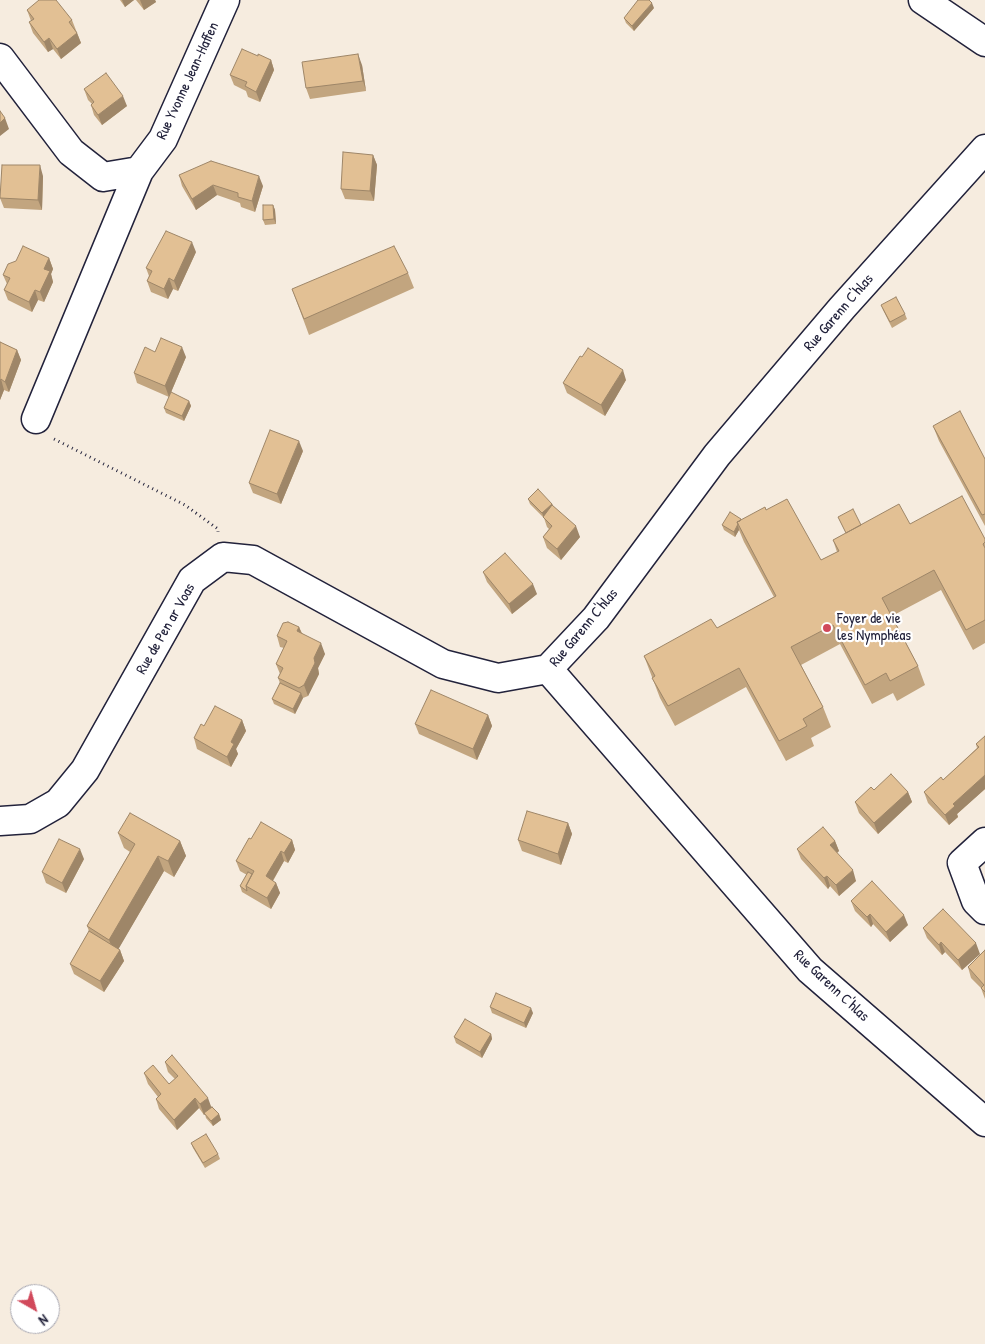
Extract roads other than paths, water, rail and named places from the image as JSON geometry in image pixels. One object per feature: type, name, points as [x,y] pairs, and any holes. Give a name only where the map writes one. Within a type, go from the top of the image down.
[{"type":"street","name":"Rue Yvonne Jean-Haffen","points":[[36,419],[139,172],[163,139],[225,0]]},
{"type":"street","points":[[923,0],[985,42]]},
{"type":"street","points":[[0,58],[71,152],[103,177],[139,172]]},
{"type":"street","name":"Rue Garenn C'hlas","points":[[980,158],[842,308],[717,455],[596,618],[548,669],[810,970],[985,1122]]},
{"type":"street","name":"Rue de Pen ar Voas","points":[[0,821],[30,819],[58,803],[85,770],[192,580],[223,557],[254,560],[443,664],[498,678],[548,669]]},
{"type":"street","points":[[985,842],[962,863],[976,901],[985,910]]},
{"type":"place","name":"Foyer de vie les Nymphéas","points":[[827,628]]}]
